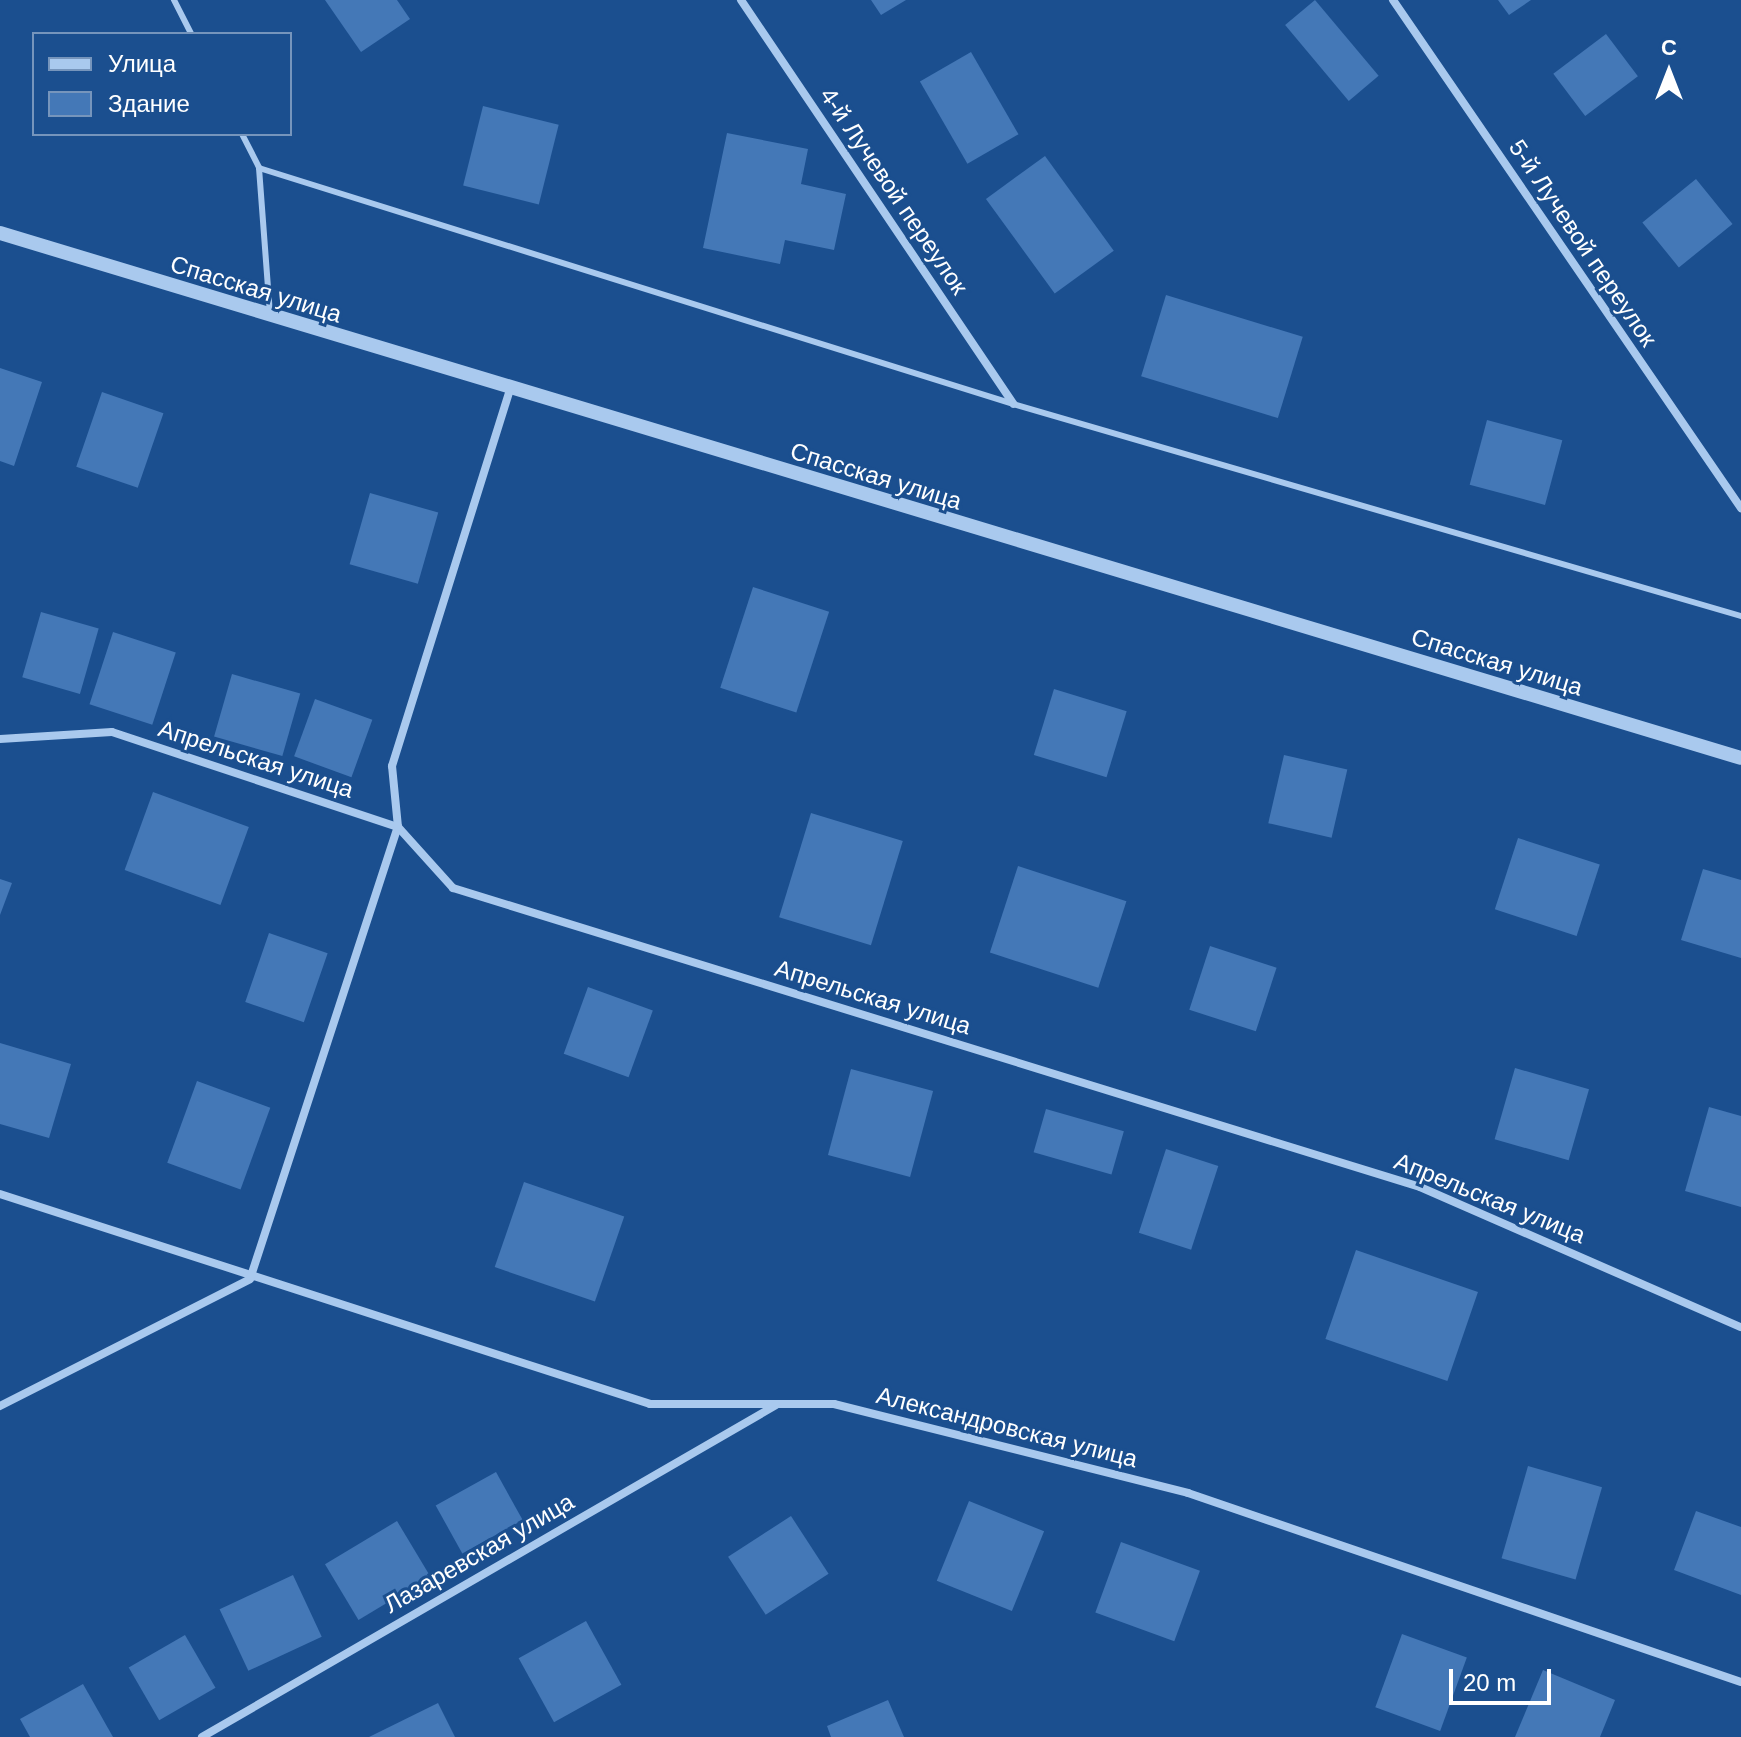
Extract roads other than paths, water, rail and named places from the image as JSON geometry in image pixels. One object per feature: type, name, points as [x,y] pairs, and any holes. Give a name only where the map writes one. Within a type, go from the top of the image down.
[{"type":"street","name":"4-й Лучевой переулок","points":[[741,0],[1013,404]]},
{"type":"street","name":"5-й Лучевой переулок","points":[[1393,0],[1741,508]]},
{"type":"street","name":"Спасская улица","points":[[0,233],[270,317],[1741,758]]},
{"type":"street","points":[[0,1406],[250,1279],[398,827],[392,766],[510,389]]},
{"type":"street","name":"Апрельская улица","points":[[0,739],[112,732],[398,827],[453,888],[1420,1187],[1741,1327]]},
{"type":"street","name":"Александровская улица","points":[[0,1194],[250,1279],[650,1404],[834,1404],[1188,1493],[1741,1682]]},
{"type":"street","name":"Лазаревская улица","points":[[202,1737],[777,1404]]},
{"type":"lane","points":[[174,0],[190,32]]},
{"type":"lane","points":[[243,136],[259,168],[270,317]]},
{"type":"lane","points":[[259,168],[1013,404],[1741,616]]}]
